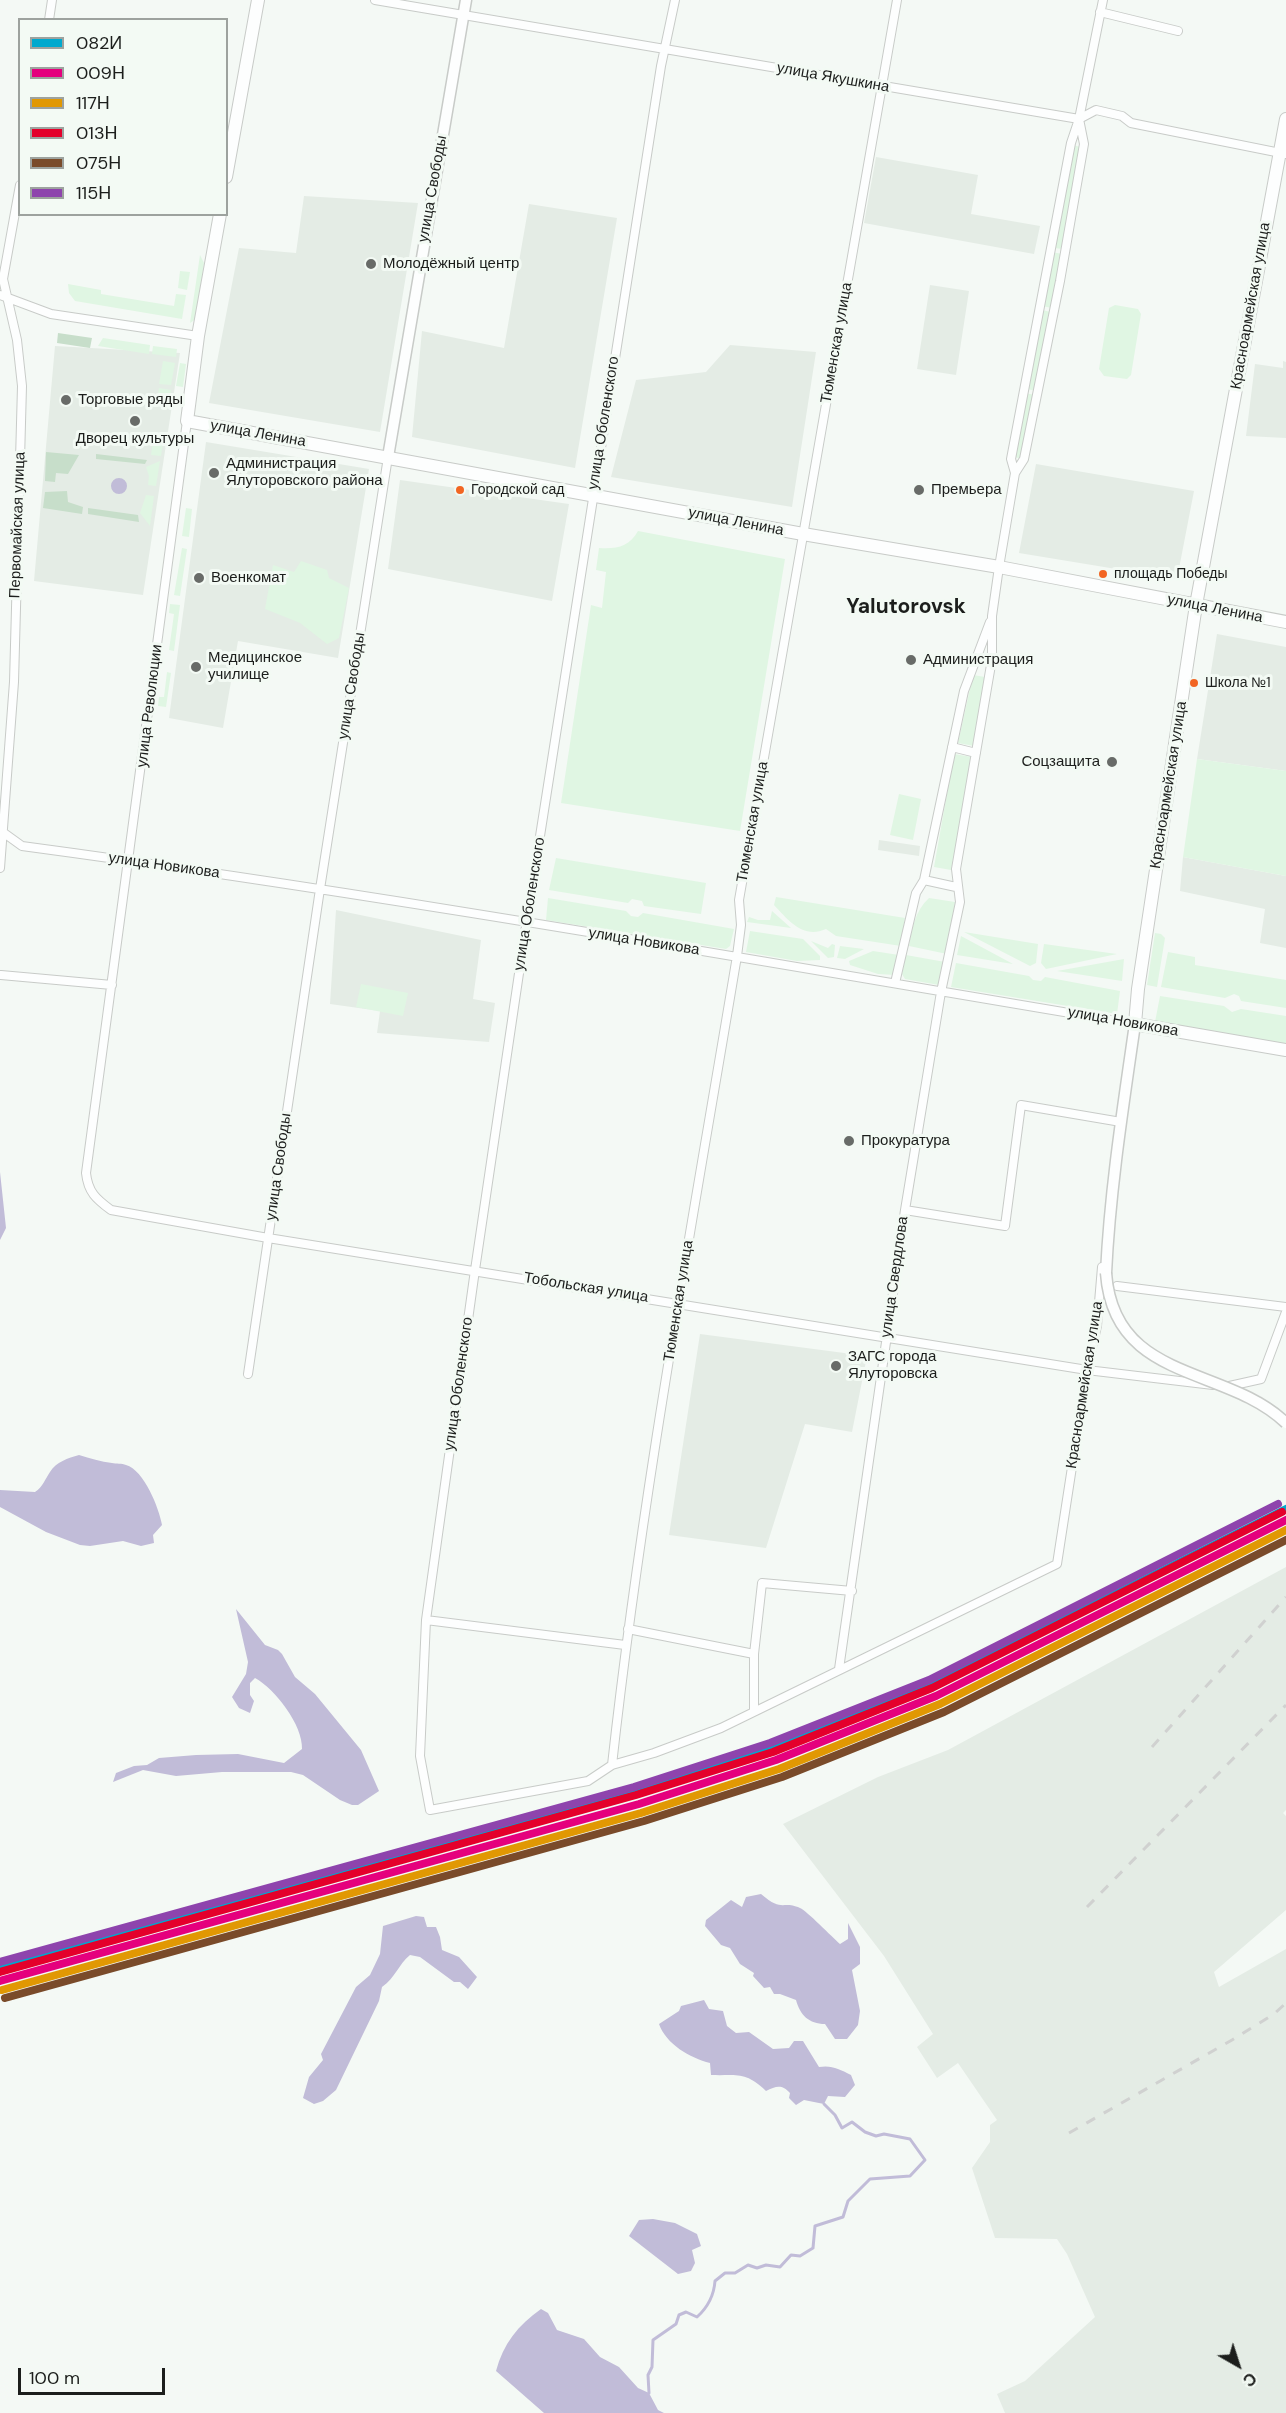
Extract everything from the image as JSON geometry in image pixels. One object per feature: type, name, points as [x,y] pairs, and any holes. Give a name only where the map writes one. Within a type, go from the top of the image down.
[{"type":"main road","points":[[228,166],[258,0]]},
{"type":"main road","name":"Красноармейская улица","points":[[1135,1024],[1196,605],[1283,152],[1286,119]]},
{"type":"main road","name":"улица Революции","points":[[187,421],[198,336],[220,216]]},
{"type":"main road","name":"улица Ленина","points":[[187,421],[803,534],[999,567],[1286,622]]},
{"type":"main road","name":"улица Новикова","points":[[1135,1024],[1286,1050]]},
{"type":"street","points":[[49,18],[52,0]]},
{"type":"street","name":"улица Якушкина","points":[[375,0],[1080,119],[1096,110],[1122,116],[1131,123],[1283,152]]},
{"type":"street","name":"улица Свободы","points":[[248,1374],[320,889],[388,457],[466,0]]},
{"type":"street","name":"улица Оболенского","points":[[612,1765],[588,1781],[430,1810],[420,1756],[426,1620],[475,1270],[593,495],[664,49],[675,0]]},
{"type":"street","name":"Тюменская улица","points":[[612,1765],[627,1629],[737,956],[741,925],[739,900],[897,0]]},
{"type":"street","name":"улица Свердлова","points":[[1015,473],[1011,459],[1071,143],[1080,119],[1102,0]]},
{"type":"street","points":[[1100,12],[1178,31]]},
{"type":"street","name":"улица Свердлова","points":[[839,1669],[852,1591],[904,1210],[941,992],[960,902],[956,887],[956,869],[992,659],[992,616],[999,567],[1015,473],[1024,459],[1065,252],[1084,144],[1080,119]]},
{"type":"street","name":"Первомайская улица","points":[[0,868],[14,682],[22,386],[17,340],[4,296],[3,279],[18,196]]},
{"type":"street","points":[[1050,250],[1065,252]]},
{"type":"street","points":[[4,296],[51,314],[198,336]]},
{"type":"street","points":[[1039,308],[1054,311]]},
{"type":"street","points":[[1024,392],[1038,394]]},
{"type":"street","name":"улица Революции","points":[[93,1197],[87,1185],[86,1173],[187,421]]},
{"type":"street","name":"улица Свердлова","points":[[895,983],[916,893],[924,880],[964,691],[992,616]]},
{"type":"street","points":[[952,747],[976,753]]},
{"type":"street","name":"улица Новикова","points":[[4,833],[22,846],[320,889],[526,924],[737,956],[1135,1024]]},
{"type":"street","points":[[924,880],[956,887]]},
{"type":"street","points":[[1,975],[112,985]]},
{"type":"street","name":"Красноармейская улица","points":[[1135,1024],[1111,1205],[1106,1273],[1112,1304],[1119,1320],[1133,1339],[1154,1357],[1193,1376],[1243,1393],[1274,1411],[1286,1423]]},
{"type":"street","points":[[904,1210],[1005,1226],[1021,1105],[1121,1122]]},
{"type":"street","name":"Тобольская улица","points":[[93,1197],[111,1210],[268,1238],[679,1302],[1087,1370],[1227,1387],[1260,1379],[1283,1325]]},
{"type":"street","name":"Красноармейская улица","points":[[839,1669],[1057,1564],[1087,1370],[1097,1326],[1107,1216],[1111,1205]]},
{"type":"street","points":[[1117,1286],[1286,1307]]},
{"type":"street","points":[[1283,1325],[1286,1312]]},
{"type":"street","points":[[754,1711],[754,1654],[762,1583],[852,1591]]},
{"type":"street","points":[[426,1620],[625,1645]]},
{"type":"street","points":[[627,1629],[754,1654]]},
{"type":"street","points":[[612,1765],[699,1737],[839,1669]]},
{"type":"shaded area","points":[[876,157],[978,175],[971,214],[1040,226],[1034,254],[864,223]]},
{"type":"shaded area","points":[[304,196],[418,203],[380,432],[209,403],[239,248],[296,253]]},
{"type":"shaded area","points":[[529,204],[617,218],[575,468],[412,437],[422,331],[504,348]]},
{"type":"shaded area","points":[[930,285],[969,291],[956,375],[917,369]]},
{"type":"shaded area","points":[[730,345],[816,352],[792,507],[611,477],[636,380],[706,372]]},
{"type":"shaded area","points":[[55,346],[180,353],[143,595],[34,581]]},
{"type":"shaded area","points":[[1283,361],[1286,362],[1286,438],[1246,436],[1255,364],[1283,368]]},
{"type":"shaded area","points":[[206,442],[369,469],[338,658],[238,641],[223,728],[169,718]]},
{"type":"shaded area","points":[[1036,464],[1194,491],[1177,579],[1019,553]]},
{"type":"shaded area","points":[[116,478],[122,478],[127,486],[125,492],[116,494],[111,489],[111,483]]},
{"type":"shaded area","points":[[400,480],[569,504],[552,601],[388,569]]},
{"type":"shaded area","points":[[1217,634],[1286,647],[1286,771],[1197,759]]},
{"type":"shaded area","points":[[879,840],[920,846],[919,856],[878,850]]},
{"type":"shaded area","points":[[1183,857],[1286,876],[1286,948],[1260,943],[1265,909],[1180,891]]},
{"type":"shaded area","points":[[336,910],[481,940],[473,999],[495,1003],[489,1042],[377,1033],[380,1011],[330,1004]]},
{"type":"shaded area","points":[[0,1172],[6,1228],[0,1240]]},
{"type":"shaded area","points":[[700,1334],[867,1356],[852,1432],[805,1424],[766,1548],[669,1535]]},
{"type":"shaded area","points":[[79,1455],[104,1462],[124,1464],[139,1474],[154,1500],[162,1525],[153,1535],[154,1543],[141,1546],[123,1541],[90,1546],[80,1545],[46,1532],[0,1507],[0,1490],[35,1492],[59,1463]]},
{"type":"shaded area","points":[[1286,1567],[1286,1810],[1283,1813],[1286,1816],[1286,1910],[1214,1972],[1219,1987],[1286,1949],[1286,2413],[1005,2413],[997,2394],[1025,2381],[1095,2317],[1067,2254],[1057,2239],[995,2238],[972,2168],[990,2142],[990,2125],[997,2120],[958,2063],[937,2078],[917,2047],[933,2034],[884,1956],[783,1824],[878,1777],[948,1750]]},
{"type":"shaded area","points":[[236,1609],[265,1645],[282,1654],[295,1677],[315,1694],[361,1750],[379,1791],[358,1805],[352,1805],[340,1800],[303,1775],[291,1772],[222,1772],[176,1776],[143,1770],[113,1782],[116,1773],[134,1766],[147,1765],[159,1758],[238,1754],[284,1763],[302,1749],[298,1729],[293,1719],[279,1699],[263,1683],[255,1678],[250,1683],[250,1695],[254,1701],[250,1713],[239,1708],[232,1697],[246,1674],[248,1662]]},
{"type":"shaded area","points":[[761,1894],[778,1905],[800,1908],[840,1944],[848,1939],[848,1923],[860,1947],[860,1964],[852,1970],[860,2011],[858,2025],[847,2039],[835,2039],[825,2024],[806,2018],[796,2000],[774,1994],[770,1987],[764,1988],[753,1976],[754,1973],[740,1964],[730,1948],[721,1945],[705,1926],[706,1920],[731,1900],[742,1907],[746,1897]]},
{"type":"shaded area","points":[[416,1916],[424,1917],[427,1927],[436,1927],[442,1950],[459,1957],[477,1977],[468,1989],[460,1982],[454,1982],[420,1957],[410,1955],[382,1987],[379,2001],[336,2090],[323,2101],[314,2104],[303,2098],[309,2077],[323,2060],[321,2054],[356,1987],[370,1975],[380,1954],[383,1926]]},
{"type":"shaded area","points":[[704,2000],[709,2009],[723,2011],[727,2026],[736,2033],[749,2032],[773,2049],[789,2048],[794,2041],[803,2041],[819,2067],[832,2067],[851,2075],[855,2085],[845,2097],[828,2096],[824,2104],[804,2100],[796,2105],[789,2098],[790,2093],[782,2087],[766,2091],[746,2077],[711,2075],[710,2063],[695,2058],[673,2044],[659,2024],[679,2011],[681,2006]]},
{"type":"shaded area","points":[[653,2219],[675,2223],[697,2234],[701,2246],[692,2250],[695,2263],[691,2271],[678,2274],[629,2236],[639,2220]]},
{"type":"shaded area","points":[[541,2309],[548,2313],[557,2330],[584,2339],[600,2357],[619,2367],[638,2388],[649,2393],[658,2410],[664,2413],[544,2413],[496,2371],[512,2336]]},
{"type":"green space","points":[[1072,145],[1081,147],[1063,249],[1054,248]]},
{"type":"green space","points":[[1052,252],[1062,254],[1052,308],[1042,306]]},
{"type":"green space","points":[[200,255],[204,263],[196,319],[190,323]]},
{"type":"green space","points":[[180,271],[190,272],[187,290],[178,288]]},
{"type":"green space","points":[[68,284],[101,290],[101,294],[174,306],[176,294],[186,295],[182,319],[75,301],[69,293]]},
{"type":"green space","points":[[1115,305],[1138,309],[1141,314],[1131,375],[1127,379],[1104,376],[1099,369],[1109,308]]},
{"type":"green space","points":[[1042,310],[1051,312],[1037,391],[1027,389]]},
{"type":"green space","points":[[58,333],[92,338],[90,348],[57,343]]},
{"type":"green space","points":[[103,338],[150,345],[149,354],[98,346]]},
{"type":"green space","points":[[153,346],[177,349],[176,357],[152,354]]},
{"type":"green space","points":[[163,361],[175,363],[171,385],[159,384]]},
{"type":"green space","points":[[180,363],[186,364],[183,387],[176,386]]},
{"type":"green space","points":[[159,388],[171,390],[168,407],[156,405]]},
{"type":"green space","points":[[1025,393],[1035,395],[1023,459],[1014,457]]},
{"type":"green space","points":[[154,434],[164,435],[161,456],[151,455]]},
{"type":"green space","points":[[46,452],[79,455],[68,474],[56,473],[55,482],[45,481]]},
{"type":"green space","points":[[96,454],[147,460],[145,464],[96,459]]},
{"type":"green space","points":[[160,461],[156,486],[148,485],[149,476],[146,467]]},
{"type":"green space","points":[[67,491],[68,502],[83,507],[82,514],[43,508],[45,492]]},
{"type":"green space","points":[[146,495],[154,496],[150,526],[140,513]]},
{"type":"green space","points":[[88,508],[138,515],[139,522],[88,514]]},
{"type":"green space","points":[[186,508],[192,509],[189,537],[182,536]]},
{"type":"green space","points":[[638,531],[785,559],[740,831],[561,803],[591,605],[602,608],[606,572],[596,570],[599,548],[622,546],[631,541]]},
{"type":"green space","points":[[182,548],[187,549],[180,596],[174,595]]},
{"type":"green space","points":[[301,561],[327,570],[329,578],[349,588],[339,638],[327,644],[300,623],[265,609],[273,565],[294,572]]},
{"type":"green space","points":[[170,604],[180,605],[174,651],[169,650],[174,614],[169,613]]},
{"type":"green space","points":[[167,672],[171,673],[166,707],[158,706],[159,697],[164,697]]},
{"type":"green space","points":[[973,675],[985,677],[974,746],[958,743]]},
{"type":"green space","points":[[954,754],[972,757],[951,870],[934,867]]},
{"type":"green space","points":[[1197,759],[1286,771],[1286,876],[1183,857]]},
{"type":"green space","points":[[899,794],[921,799],[913,840],[890,835]]},
{"type":"green space","points":[[556,858],[706,883],[701,914],[644,906],[642,901],[632,899],[628,903],[549,890]]},
{"type":"green space","points":[[776,897],[905,918],[901,946],[836,936],[826,929],[810,932],[803,930],[774,905]]},
{"type":"green space","points":[[548,898],[626,911],[631,916],[638,917],[643,913],[734,929],[730,946],[726,949],[546,920]]},
{"type":"green space","points":[[929,898],[955,902],[947,954],[909,946],[917,914]]},
{"type":"green space","points":[[772,911],[791,928],[747,922],[749,917],[770,920]]},
{"type":"green space","points":[[750,931],[803,939],[820,956],[820,960],[797,961],[746,952]]},
{"type":"green space","points":[[964,932],[1038,944],[1036,963],[1030,966]]},
{"type":"green space","points":[[1155,933],[1165,938],[1157,987],[1147,985]]},
{"type":"green space","points":[[961,936],[1013,964],[957,955]]},
{"type":"green space","points":[[811,941],[828,948],[832,944],[835,945],[834,957],[828,958]]},
{"type":"green space","points":[[1044,944],[1117,954],[1046,969],[1041,963]]},
{"type":"green space","points":[[840,946],[864,949],[845,959],[837,958]]},
{"type":"green space","points":[[873,951],[899,955],[895,975],[878,974],[850,965],[849,961]]},
{"type":"green space","points":[[1168,952],[1195,957],[1195,965],[1286,980],[1286,1008],[1241,1001],[1239,996],[1234,994],[1225,998],[1161,987]]},
{"type":"green space","points":[[906,955],[945,962],[939,985],[905,979],[902,974]]},
{"type":"green space","points":[[1124,959],[1122,981],[1057,971]]},
{"type":"green space","points":[[956,963],[1029,976],[1033,980],[1041,981],[1045,977],[1120,991],[1117,1014],[951,987]]},
{"type":"green space","points":[[361,984],[408,993],[403,1016],[356,1007]]},
{"type":"green space","points":[[1160,996],[1224,1006],[1232,1012],[1241,1009],[1286,1016],[1286,1045],[1155,1022]]},
{"type":"waterway","points":[[649,2393],[648,2375],[652,2367],[653,2340],[676,2324],[679,2315],[686,2312],[697,2317],[709,2301],[715,2281],[725,2273],[735,2273],[748,2265],[757,2268],[766,2265],[780,2267],[791,2255],[800,2256],[813,2248],[815,2226],[843,2217],[848,2201],[870,2179],[910,2176],[925,2160],[910,2139],[884,2134],[876,2136],[865,2132],[852,2122],[842,2128],[835,2115],[824,2104]]},
{"type":"railway","points":[[1152,1747],[1286,1597]]},
{"type":"railway","points":[[1087,1907],[1286,1705]]},
{"type":"railway","points":[[1069,2133],[1232,2040],[1274,2014],[1286,2003]]},
{"type":"transit line","name":"115Н","points":[[0,1962],[634,1787],[770,1743],[929,1680],[1278,1504]]},
{"type":"transit line","name":"082И","points":[[0,1967],[636,1792],[772,1749],[931,1686],[1286,1509]]},
{"type":"transit line","name":"013Н","points":[[0,1972],[636,1795],[773,1752],[932,1688],[1282,1512]]},
{"type":"transit line","name":"009Н","points":[[0,1981],[639,1804],[776,1760],[936,1696],[1286,1520]]},
{"type":"transit line","name":"117Н","points":[[2,1990],[641,1813],[779,1769],[940,1704],[1286,1530]]},
{"type":"transit line","name":"075Н","points":[[5,1998],[644,1821],[782,1777],[944,1712],[1286,1540]]},
{"type":"place","name":"Молодёжный центр","points":[[371,264]]},
{"type":"place","name":"Торговые ряды","points":[[66,400]]},
{"type":"place","name":"Дворец культуры","points":[[135,421]]},
{"type":"place","name":"Администрация Ялуторовского района","points":[[214,473]]},
{"type":"place","name":"Городской сад","points":[[460,490]]},
{"type":"place","name":"Премьера","points":[[919,490]]},
{"type":"place","name":"площадь Победы","points":[[1103,574]]},
{"type":"place","name":"Военкомат","points":[[199,578]]},
{"type":"place","name":"Администрация","points":[[911,660]]},
{"type":"place","name":"Медицинское училище","points":[[196,667]]},
{"type":"place","name":"Школа №1","points":[[1194,683]]},
{"type":"place","name":"Соцзащита","points":[[1112,762]]},
{"type":"place","name":"Прокуратура","points":[[849,1141]]},
{"type":"place","name":"ЗАГС города Ялуторовска","points":[[836,1366]]},
{"type":"district","name":"Yalutorovsk","points":[[906,607]]}]
